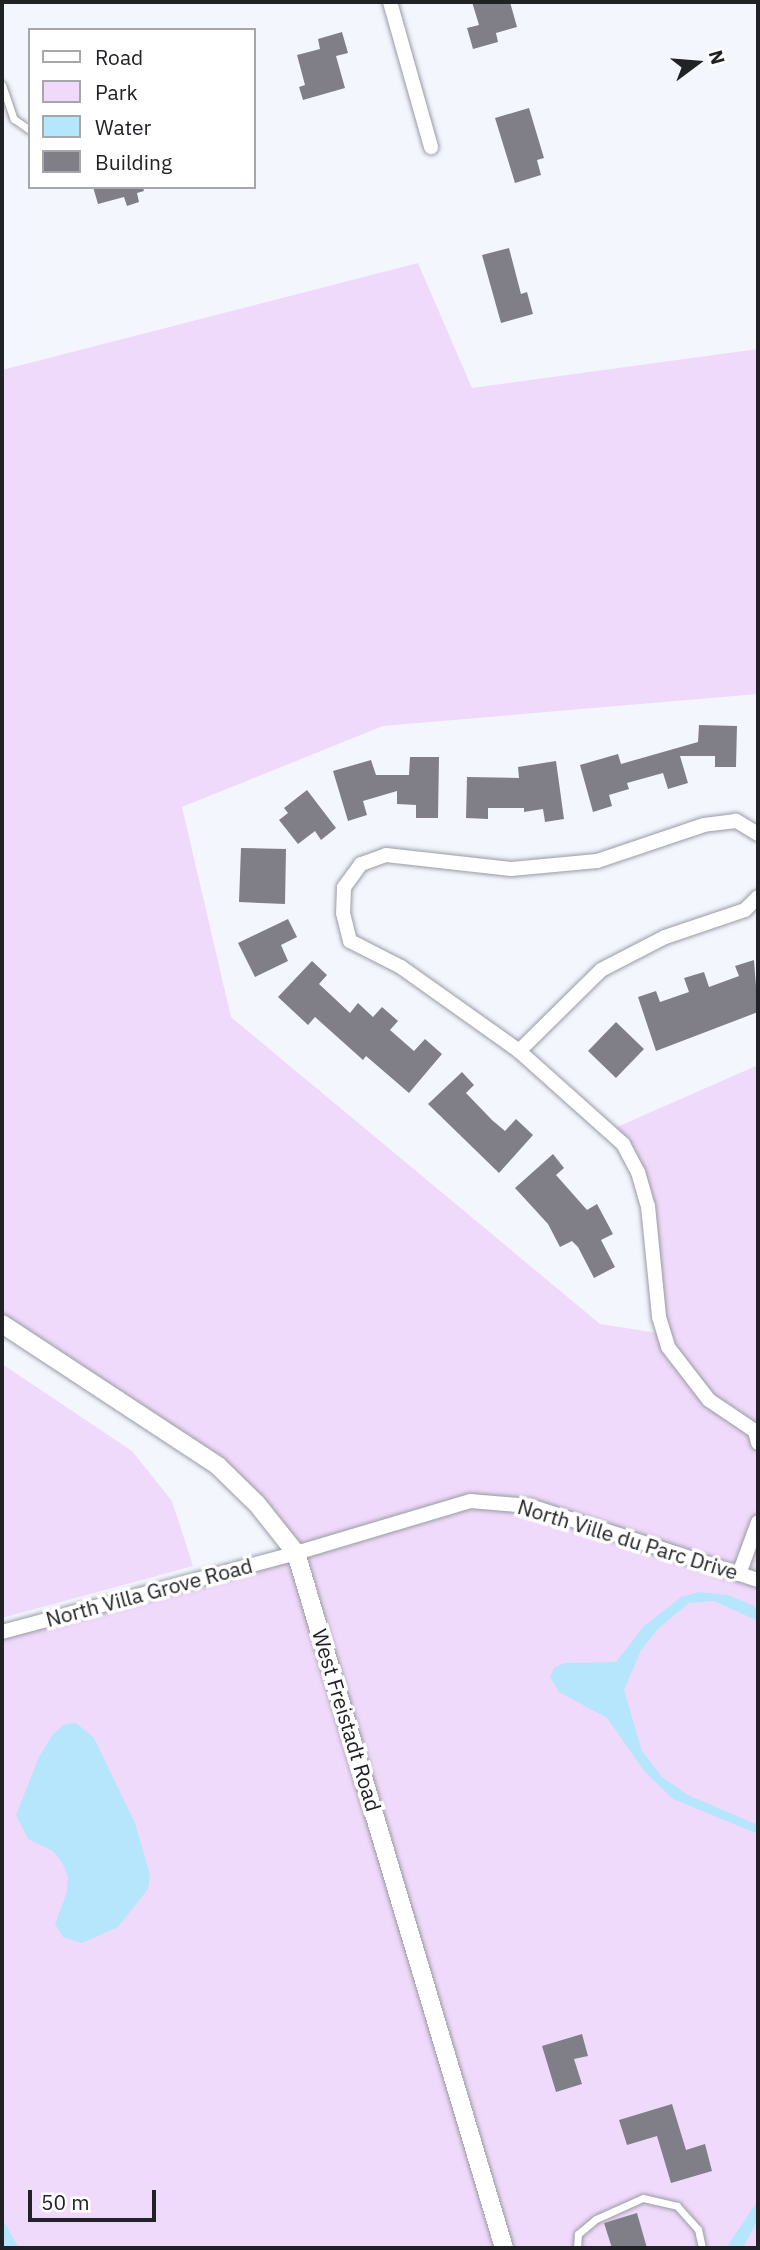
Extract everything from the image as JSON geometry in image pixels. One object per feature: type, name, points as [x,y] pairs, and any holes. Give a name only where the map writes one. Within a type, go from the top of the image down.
[{"type":"street","points":[[390,2],[431,147]]},
{"type":"street","points":[[758,834],[736,821],[704,825],[597,861],[511,869],[386,855],[361,864],[344,887],[350,941],[401,967],[519,1051],[623,1144],[638,1171],[648,1206],[659,1317],[668,1347],[709,1400],[755,1431],[758,1443]]},
{"type":"street","points":[[519,1051],[601,970],[664,937],[745,911],[758,897]]},
{"type":"street","name":"West Freistadt Road","points":[[2,1324],[218,1466],[257,1504],[296,1553],[504,2248]]},
{"type":"street","name":"North Ville du Parc Drive","points":[[296,1553],[447,1506],[492,1499],[578,1521],[758,1580]]},
{"type":"street","points":[[739,1574],[758,1522]]},
{"type":"street","name":"North Villa Grove Road","points":[[2,1632],[296,1553]]},
{"type":"lane","points":[[2,85],[14,118],[28,128]]},
{"type":"lane","points":[[577,2248],[578,2234],[596,2219],[643,2198],[677,2206],[698,2229],[702,2248]]},
{"type":"green space","points":[[418,263],[472,388],[758,349],[758,694],[383,726],[182,807],[231,1017],[600,1324],[664,1334],[638,1171],[608,1131],[758,1065],[758,2248],[2,2248],[2,1632],[295,1554],[257,1504],[2,1324],[2,370]]},
{"type":"green space","points":[[2,1364],[132,1451],[172,1501],[193,1566],[2,1618]]},
{"type":"water","points":[[699,1592],[728,1595],[752,1605],[758,1609],[758,1621],[714,1601],[689,1603],[659,1628],[641,1650],[624,1690],[642,1751],[662,1777],[688,1795],[758,1825],[758,1834],[673,1799],[645,1772],[607,1718],[559,1692],[550,1677],[554,1668],[564,1663],[616,1662],[643,1627],[681,1597]]},
{"type":"water","points":[[76,1723],[94,1738],[135,1823],[150,1875],[148,1889],[118,1927],[82,1943],[63,1937],[55,1924],[67,1892],[68,1877],[62,1862],[53,1851],[28,1839],[16,1815],[39,1757],[53,1734],[65,1724]]},
{"type":"water","points":[[758,2200],[758,2219],[743,2248],[726,2248]]},
{"type":"water","points":[[2,2218],[19,2248],[2,2248]]},
{"type":"building","points":[[472,2],[510,2],[517,27],[496,33],[498,42],[473,49],[467,28],[479,25]]},
{"type":"building","points":[[342,32],[348,53],[336,56],[345,88],[303,100],[299,87],[305,85],[297,55],[320,49],[318,39]]},
{"type":"building","points":[[529,108],[544,158],[537,160],[541,175],[515,183],[495,118]]},
{"type":"building","points":[[94,189],[144,189],[137,193],[139,202],[127,206],[124,197],[98,204]]},
{"type":"building","points":[[509,248],[521,294],[527,292],[533,314],[501,323],[482,255]]},
{"type":"building","points":[[699,725],[737,726],[736,767],[715,767],[715,756],[680,756],[688,783],[668,789],[663,773],[627,783],[629,789],[609,795],[612,806],[593,812],[580,765],[618,754],[621,764],[698,742]]},
{"type":"building","points":[[410,757],[439,757],[438,818],[416,818],[416,805],[397,804],[397,791],[363,801],[367,815],[348,821],[333,771],[371,760],[376,775],[409,775]]},
{"type":"building","points":[[556,761],[564,819],[545,822],[543,809],[524,812],[524,808],[488,808],[488,819],[466,818],[467,777],[519,778],[518,767]]},
{"type":"building","points":[[307,790],[336,828],[321,840],[315,831],[298,844],[279,820],[288,813],[284,808]]},
{"type":"building","points":[[241,848],[286,849],[285,904],[239,902]]},
{"type":"building","points":[[288,919],[297,937],[281,945],[288,961],[255,977],[238,943]]},
{"type":"building","points":[[754,960],[758,1012],[656,1051],[638,997],[656,991],[660,1002],[689,992],[684,978],[704,972],[709,987],[739,976],[735,966]]},
{"type":"building","points":[[312,961],[327,975],[319,984],[350,1013],[358,1003],[373,1017],[382,1007],[398,1021],[390,1030],[414,1051],[425,1039],[442,1054],[409,1093],[366,1056],[363,1060],[315,1017],[308,1025],[278,997]]},
{"type":"building","points":[[616,1022],[644,1049],[616,1078],[588,1051]]},
{"type":"building","points":[[462,1072],[474,1085],[466,1093],[492,1120],[505,1131],[516,1119],[533,1135],[499,1173],[428,1104]]},
{"type":"building","points":[[553,1154],[564,1168],[556,1175],[587,1210],[597,1204],[613,1234],[601,1240],[615,1267],[594,1278],[578,1247],[572,1241],[560,1247],[548,1224],[515,1188]]},
{"type":"building","points":[[582,2034],[588,2056],[574,2059],[582,2084],[556,2092],[542,2046]]},
{"type":"building","points":[[672,2104],[686,2150],[705,2144],[712,2171],[671,2183],[657,2136],[627,2145],[619,2120]]},
{"type":"building","points":[[637,2213],[647,2248],[612,2248],[604,2223]]}]
